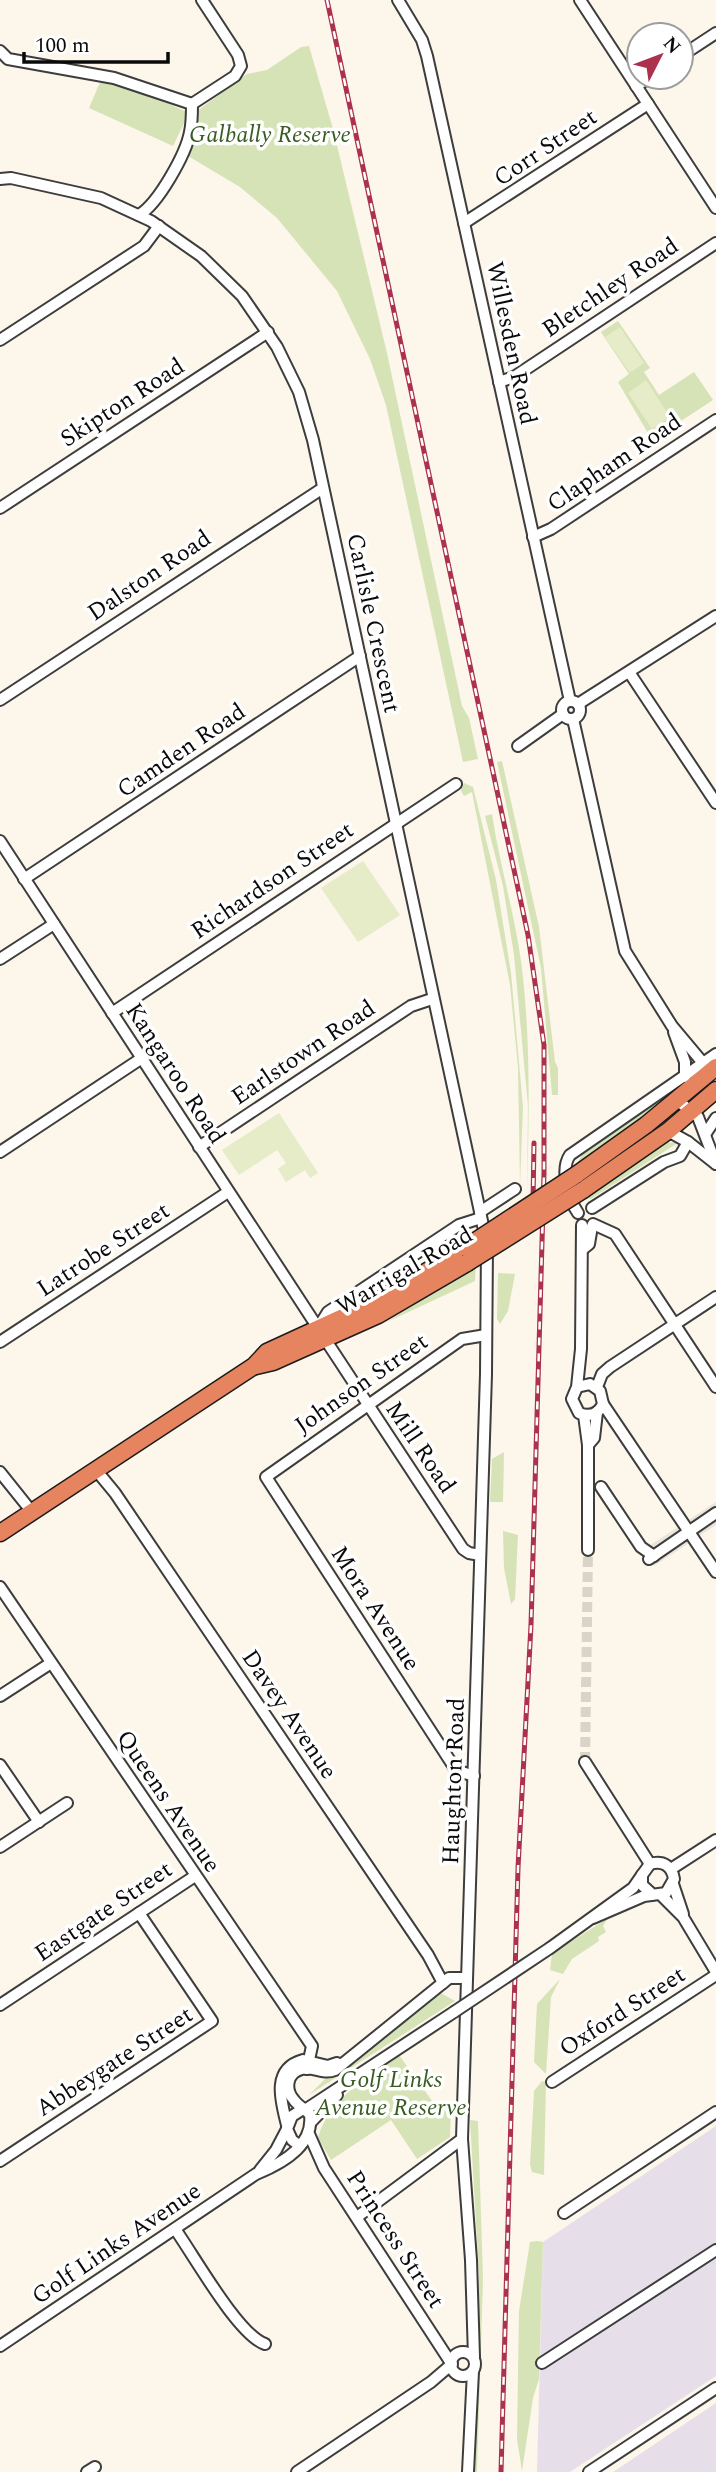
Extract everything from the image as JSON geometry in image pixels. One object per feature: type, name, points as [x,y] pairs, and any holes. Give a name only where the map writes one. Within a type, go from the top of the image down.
[{"type":"highway","name":"Warrigal Road","points":[[576,1184],[677,1100],[710,1065]]},
{"type":"highway","name":"Warrigal Road","points":[[0,1533],[254,1366],[273,1362],[378,1301],[466,1255],[576,1184],[668,1131],[716,1090]]},
{"type":"street","points":[[192,104],[235,76],[241,66],[238,55],[202,0]]},
{"type":"street","name":"Willesden Road","points":[[398,0],[422,40],[427,56],[534,537],[574,702]]},
{"type":"street","points":[[580,0],[625,69]]},
{"type":"street","points":[[695,47],[716,33]]},
{"type":"street","points":[[2,58],[114,78],[192,104]]},
{"type":"street","points":[[639,91],[716,208]]},
{"type":"street","points":[[139,215],[150,208],[185,149],[191,128],[192,104]]},
{"type":"street","name":"Corr Street","points":[[464,223],[648,104]]},
{"type":"street","name":"Carlisle Crescent","points":[[0,179],[11,178],[71,190],[139,215],[159,226],[224,277],[268,331],[299,392],[360,656],[486,1244]]},
{"type":"street","points":[[0,340],[144,246],[159,226]]},
{"type":"street","name":"Bletchley Road","points":[[499,382],[519,373],[713,243]]},
{"type":"street","name":"Skipton Road","points":[[0,508],[268,331]]},
{"type":"street","name":"Clapham Road","points":[[534,537],[551,530],[716,420]]},
{"type":"street","name":"Dalston Road","points":[[0,699],[323,488]]},
{"type":"street","points":[[710,1065],[672,1026],[625,951],[563,705],[574,702],[629,672],[716,616]]},
{"type":"street","name":"Camden Road","points":[[24,879],[360,656]]},
{"type":"street","points":[[629,672],[716,803]]},
{"type":"street","points":[[518,746],[568,717]]},
{"type":"street","name":"Richardson Street","points":[[112,1013],[456,784]]},
{"type":"street","name":"Kangaroo Road","points":[[0,841],[322,1334]]},
{"type":"street","points":[[0,959],[54,924]]},
{"type":"street","name":"Earlstown Road","points":[[200,1147],[411,1006],[432,999]]},
{"type":"street","points":[[672,1026],[685,1062],[685,1077]]},
{"type":"street","name":"Warrigal Road","points":[[586,1209],[569,1196],[576,1184],[565,1170],[570,1156],[685,1077],[710,1065],[716,1054]]},
{"type":"street","points":[[0,1152],[142,1058]]},
{"type":"street","points":[[677,1100],[692,1111],[706,1133],[716,1164]]},
{"type":"street","points":[[706,1133],[716,1118]]},
{"type":"street","points":[[668,1131],[688,1142],[716,1164]]},
{"type":"street","points":[[586,1209],[664,1162],[680,1156],[688,1142]]},
{"type":"street","name":"Warrigal Road","points":[[322,1334],[328,1312],[516,1189]]},
{"type":"street","name":"Latrobe Street","points":[[0,1342],[229,1192]]},
{"type":"street","points":[[586,1209],[589,1225]]},
{"type":"street","points":[[586,1209],[596,1215],[581,1243],[584,1248],[581,1349],[577,1387],[573,1393],[572,1404],[584,1415],[588,1445],[588,1550]]},
{"type":"street","points":[[589,1225],[615,1234],[716,1387]]},
{"type":"street","name":"Haughton Road","points":[[473,2371],[471,2260],[462,2139],[481,1540],[486,1244]]},
{"type":"street","points":[[577,1387],[593,1386],[610,1367],[716,1297]]},
{"type":"street","name":"Mill Road","points":[[322,1334],[460,1543],[469,1553],[480,1555]]},
{"type":"street","name":"Johnson Street","points":[[266,1477],[462,1339],[486,1335]]},
{"type":"street","points":[[581,1349],[593,1386],[602,1395],[594,1438],[588,1445]]},
{"type":"street","points":[[584,1415],[600,1408]]},
{"type":"street","points":[[600,1408],[716,1573]]},
{"type":"street","name":"Davey Avenue","points":[[98,1468],[446,1980]]},
{"type":"street","points":[[0,1472],[30,1514]]},
{"type":"street","name":"Mora Avenue","points":[[266,1477],[452,1762],[474,1771]]},
{"type":"street","points":[[601,1487],[640,1547],[651,1558],[716,1514]]},
{"type":"street","points":[[460,1543],[481,1540]]},
{"type":"street","name":"Queens Avenue","points":[[0,1587],[312,2046],[306,2065]]},
{"type":"street","points":[[0,1696],[51,1663]]},
{"type":"street","points":[[585,1762],[650,1864]]},
{"type":"street","points":[[0,1765],[39,1822]]},
{"type":"street","points":[[0,1847],[67,1803]]},
{"type":"street","points":[[671,1869],[716,1839]]},
{"type":"street","points":[[304,2109],[593,1918],[637,1884],[650,1864],[664,1863],[671,1869],[683,1917],[716,1973]]},
{"type":"street","points":[[642,1875],[642,1885],[683,1917]]},
{"type":"street","name":"Eastgate Street","points":[[0,2005],[195,1876]]},
{"type":"street","points":[[593,1918],[657,1895],[673,1884]]},
{"type":"street","name":"Abbeygate Street","points":[[0,2161],[212,2021],[139,1913]]},
{"type":"street","name":"Oxford Street","points":[[552,2082],[716,1973]]},
{"type":"street","points":[[287,2127],[280,2083],[287,2069],[306,2065],[328,2066],[344,2060],[446,1980],[466,1978]]},
{"type":"street","points":[[306,2065],[290,2077],[288,2088],[292,2099],[304,2109],[311,2122]]},
{"type":"street","points":[[309,2134],[311,2122],[355,2075]]},
{"type":"street","name":"Golf Links Avenue","points":[[256,2174],[276,2151],[292,2116],[304,2109]]},
{"type":"street","points":[[564,2213],[716,2112]]},
{"type":"street","name":"Princess Street","points":[[287,2127],[292,2140],[324,2168]]},
{"type":"street","name":"Golf Links Avenue","points":[[0,2346],[256,2174],[271,2168],[300,2145],[309,2134]]},
{"type":"street","name":"Princess Street","points":[[309,2134],[324,2168],[433,2333],[456,2363]]},
{"type":"street","points":[[354,2214],[462,2139]]},
{"type":"street","points":[[434,2161],[462,2151]]},
{"type":"street","points":[[175,2229],[237,2319],[251,2336],[265,2344]]},
{"type":"street","points":[[542,2363],[716,2250]]},
{"type":"street","name":"Haughton Road","points":[[456,2363],[471,2320]]},
{"type":"street","points":[[297,2472],[456,2363],[474,2357]]},
{"type":"street","points":[[456,2363],[473,2371],[468,2472]]},
{"type":"street","points":[[456,2363],[470,2400]]},
{"type":"street","points":[[589,2472],[716,2388]]},
{"type":"shaded area","points":[[716,1502],[716,1525],[654,1566],[643,1550]]},
{"type":"shaded area","points":[[716,2126],[716,2376],[570,2472],[537,2472],[543,2242]]},
{"type":"shaded area","points":[[716,2403],[716,2472],[613,2472]]},
{"type":"green space","name":"Galbally Reserve","points":[[309,46],[333,129],[387,353],[462,706],[469,718],[478,759],[463,762],[386,405],[370,359],[337,291],[277,218],[240,187],[188,156],[197,111],[247,74],[267,70],[301,47]]},
{"type":"green space","points":[[101,80],[143,92],[189,113],[173,146],[89,108]]},
{"type":"green space","points":[[618,321],[650,368],[644,372],[659,395],[694,372],[713,400],[652,440],[618,382],[629,374],[601,332]]},
{"type":"green space","points":[[620,327],[644,363],[630,373],[605,337]]},
{"type":"green space","points":[[646,380],[670,417],[652,429],[628,393]]},
{"type":"green space","points":[[502,761],[539,927],[555,1062],[558,1068],[558,1095],[552,1095],[541,968],[497,762]]},
{"type":"green space","points":[[464,783],[473,787],[496,880],[511,973],[523,1107],[520,1185],[518,1067],[510,985],[472,792],[464,796],[461,791]]},
{"type":"green space","points":[[492,814],[518,942],[524,990],[529,1076],[527,1192],[528,1106],[514,955],[503,886],[485,816]]},
{"type":"green space","points":[[363,861],[400,915],[358,942],[321,888]]},
{"type":"green space","points":[[676,1090],[649,1115],[575,1167],[583,1153]]},
{"type":"green space","points":[[279,1113],[318,1173],[310,1178],[305,1170],[286,1182],[278,1169],[286,1163],[277,1150],[239,1175],[222,1150]]},
{"type":"green space","points":[[679,1142],[591,1199],[584,1197],[661,1143]]},
{"type":"green space","points":[[476,1264],[475,1281],[387,1322]]},
{"type":"green space","points":[[498,1273],[515,1274],[508,1311],[500,1324],[497,1319]]},
{"type":"green space","points":[[504,1452],[503,1502],[490,1502],[492,1459]]},
{"type":"green space","points":[[503,1531],[518,1535],[515,1599],[511,1604],[504,1568]]},
{"type":"green space","points":[[608,1918],[603,1926],[606,1932],[598,1937],[599,1941],[572,1959],[563,1974],[550,1970],[552,1954]]},
{"type":"green space","points":[[560,1979],[551,1997],[546,2074],[534,2062],[537,2004]]},
{"type":"green space","points":[[439,1992],[455,2001],[309,2095],[328,2076]]},
{"type":"green space","name":"Golf Links Avenue Reserve","points":[[399,2055],[435,2105],[451,2106],[450,2137],[417,2159],[391,2120],[331,2160],[318,2138],[323,2124],[351,2090]]},
{"type":"green space","points":[[542,2081],[546,2082],[544,2175],[532,2172],[530,2165],[534,2091]]},
{"type":"green space","points":[[470,2120],[478,2121],[483,2279],[477,2472],[472,2472],[475,2376],[479,2366],[475,2351],[479,2274]]},
{"type":"green space","points":[[530,2242],[543,2242],[539,2379],[533,2398],[522,2471],[517,2439],[519,2311]]},
{"type":"tunnel","points":[[585,1762],[588,1550]]},
{"type":"railway","points":[[327,0],[528,935],[544,1045],[544,1173],[531,1625],[518,1868],[501,2472]]},
{"type":"railway","points":[[533,1202],[534,1143]]}]
